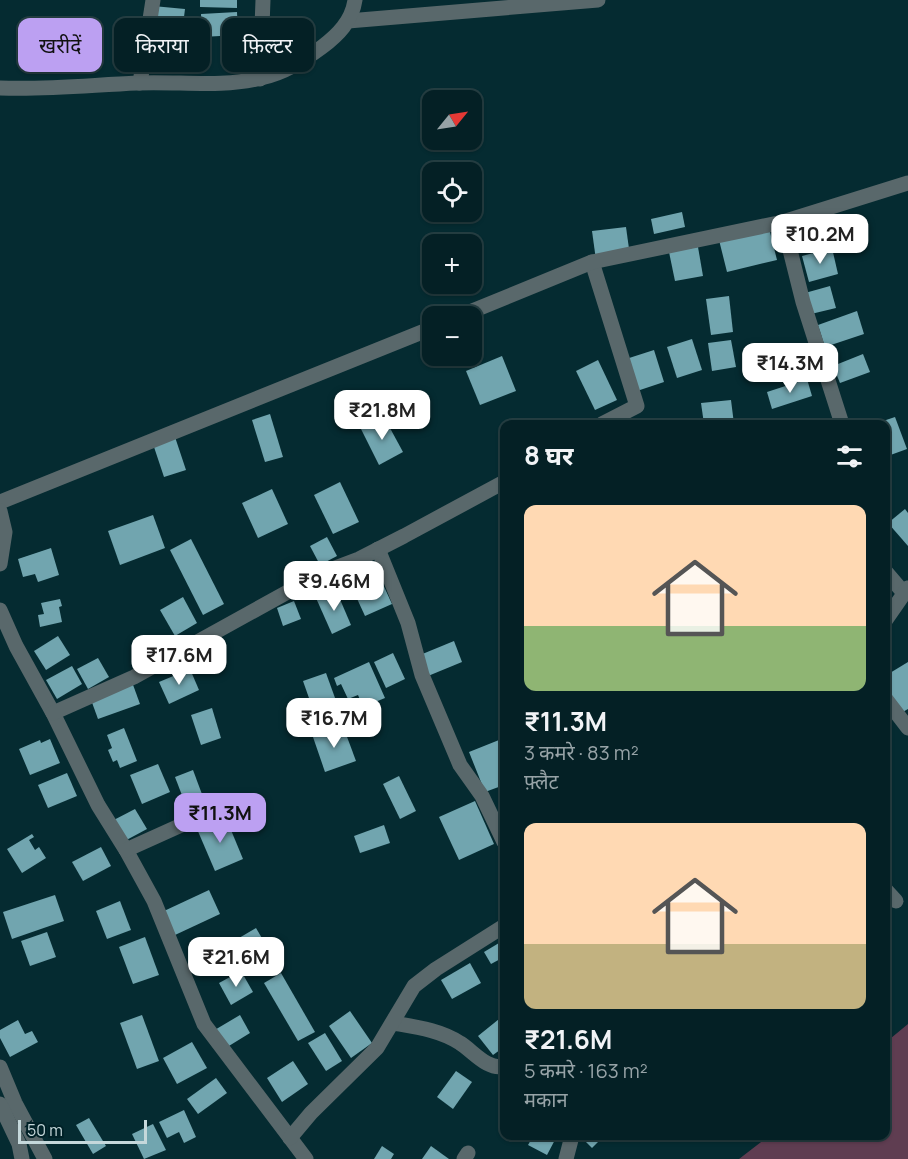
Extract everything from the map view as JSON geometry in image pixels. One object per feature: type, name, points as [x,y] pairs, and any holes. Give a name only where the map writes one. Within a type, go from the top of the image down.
[{"type":"street","points":[[140,83],[153,0]]},
{"type":"street","points":[[260,79],[263,0]]},
{"type":"street","points":[[0,88],[35,89],[260,79],[285,70],[333,39],[348,21],[355,0]]},
{"type":"street","points":[[348,21],[598,0]]},
{"type":"street","points":[[482,307],[592,262],[783,222],[908,183]]},
{"type":"street","points":[[783,222],[803,302],[841,420]]},
{"type":"street","points":[[592,262],[637,406],[610,420]]},
{"type":"street","points":[[0,502],[422,332]]},
{"type":"street","points":[[53,713],[134,677],[322,573],[378,549],[500,484]]},
{"type":"street","points":[[0,511],[4,532],[0,564]]},
{"type":"street","points":[[378,549],[408,623],[426,685],[460,765],[482,796],[500,834]]},
{"type":"street","points":[[890,575],[906,590],[890,614]]},
{"type":"street","points":[[0,610],[16,646],[53,713],[98,805],[154,901],[204,1024],[306,1159]]},
{"type":"street","points":[[890,705],[908,728]]},
{"type":"street","points":[[126,850],[198,818]]},
{"type":"street","points":[[890,894],[896,901]]},
{"type":"street","points":[[290,1138],[304,1120],[377,1048],[408,993],[420,980],[500,929]]},
{"type":"street","points":[[393,1023],[442,1033],[460,1042],[490,1065],[500,1067]]},
{"type":"street","points":[[0,1067],[15,1103],[45,1159]]},
{"type":"street","points":[[0,1104],[19,1144],[22,1159]]},
{"type":"street","points":[[566,1159],[571,1140]]},
{"type":"shaded area","points":[[908,1024],[908,1159],[739,1159],[764,1140],[890,1140],[890,1039]]},
{"type":"building","points":[[200,0],[237,0],[237,8],[200,7]]},
{"type":"building","points":[[153,6],[185,9],[184,18],[152,18]]},
{"type":"building","points":[[237,12],[237,18],[222,18],[222,36],[210,37],[210,18],[201,18],[201,14]]},
{"type":"building","points":[[682,212],[685,227],[654,234],[651,219]]},
{"type":"building","points":[[811,216],[815,236],[787,242],[783,223]]},
{"type":"building","points":[[768,224],[777,260],[727,272],[718,236]]},
{"type":"building","points":[[626,227],[630,256],[596,260],[592,231]]},
{"type":"building","points":[[698,247],[703,276],[675,281],[669,252]]},
{"type":"building","points":[[832,248],[838,274],[809,282],[802,256]]},
{"type":"building","points":[[830,286],[836,308],[811,314],[805,293]]},
{"type":"building","points":[[729,296],[733,332],[711,335],[706,299]]},
{"type":"building","points":[[857,311],[864,334],[825,347],[818,325]]},
{"type":"building","points":[[692,339],[702,370],[677,378],[667,347]]},
{"type":"building","points":[[731,340],[736,367],[712,371],[708,343]]},
{"type":"building","points":[[654,350],[664,382],[637,391],[626,359]]},
{"type":"building","points":[[863,354],[870,372],[840,383],[833,366]]},
{"type":"building","points":[[502,356],[516,391],[480,405],[466,371]]},
{"type":"building","points":[[598,360],[617,400],[595,410],[576,371]]},
{"type":"building","points":[[807,379],[812,396],[772,409],[767,392]]},
{"type":"building","points":[[731,400],[734,420],[703,420],[701,403]]},
{"type":"building","points":[[270,414],[283,457],[265,462],[252,420]]},
{"type":"building","points":[[384,417],[403,452],[379,465],[361,429]]},
{"type":"building","points":[[895,417],[907,449],[890,455],[890,420],[886,420]]},
{"type":"building","points":[[173,431],[186,470],[164,477],[151,438]]},
{"type":"building","points":[[340,482],[359,522],[333,534],[314,495]]},
{"type":"building","points":[[272,489],[288,524],[258,538],[242,503]]},
{"type":"building","points":[[905,509],[908,513],[908,546],[890,525],[890,521]]},
{"type":"building","points":[[153,515],[165,548],[120,565],[108,531]]},
{"type":"building","points":[[327,537],[337,556],[320,565],[310,546]]},
{"type":"building","points":[[191,539],[224,604],[203,615],[170,550]]},
{"type":"building","points":[[51,548],[59,575],[38,582],[35,574],[23,577],[18,559]]},
{"type":"building","points":[[375,567],[392,604],[365,616],[348,579]]},
{"type":"building","points":[[336,590],[351,625],[332,634],[316,598]]},
{"type":"building","points":[[183,597],[197,623],[175,636],[160,610]]},
{"type":"building","points":[[60,599],[62,622],[40,627],[38,615],[44,614],[41,603]]},
{"type":"building","points":[[294,601],[301,619],[283,626],[277,608]]},
{"type":"building","points":[[58,636],[70,655],[46,670],[34,651]]},
{"type":"building","points":[[454,641],[462,662],[428,676],[420,655]]},
{"type":"building","points":[[393,653],[405,679],[386,688],[374,662]]},
{"type":"building","points":[[98,658],[109,677],[88,689],[77,669]]},
{"type":"building","points":[[369,662],[385,698],[363,707],[358,695],[348,699],[341,684],[337,686],[334,678]]},
{"type":"building","points":[[908,662],[908,709],[901,713],[890,694],[890,673]]},
{"type":"building","points":[[72,666],[82,684],[57,699],[46,680]]},
{"type":"building","points":[[190,669],[199,690],[169,704],[159,682]]},
{"type":"building","points":[[326,673],[339,709],[316,718],[303,681]]},
{"type":"building","points":[[132,682],[140,704],[98,719],[90,697]]},
{"type":"building","points":[[212,708],[221,738],[201,745],[191,715]]},
{"type":"building","points":[[343,726],[356,761],[325,772],[313,737]]},
{"type":"building","points":[[124,728],[137,761],[120,768],[117,760],[113,762],[108,750],[112,748],[107,735]]},
{"type":"building","points":[[50,739],[60,763],[30,775],[19,749],[40,740],[41,743]]},
{"type":"building","points":[[499,740],[500,786],[485,792],[469,752]]},
{"type":"building","points":[[158,764],[170,792],[142,804],[130,775]]},
{"type":"building","points":[[193,770],[206,805],[188,811],[175,777]]},
{"type":"building","points":[[67,773],[77,796],[48,808],[38,785]]},
{"type":"building","points":[[399,776],[416,811],[400,819],[383,784]]},
{"type":"building","points":[[475,801],[494,844],[459,860],[439,817]]},
{"type":"building","points":[[135,809],[147,829],[119,844],[108,823]]},
{"type":"building","points":[[226,818],[243,859],[215,871],[197,829]]},
{"type":"building","points":[[384,825],[390,843],[360,853],[354,836]]},
{"type":"building","points":[[32,834],[34,837],[29,840],[35,850],[39,847],[46,858],[22,873],[7,849]]},
{"type":"building","points":[[101,847],[111,866],[83,881],[72,862]]},
{"type":"building","points":[[209,890],[220,914],[175,935],[164,911]]},
{"type":"building","points":[[55,895],[64,921],[12,939],[3,912]]},
{"type":"building","points":[[120,901],[131,930],[107,939],[96,911]]},
{"type":"building","points":[[256,928],[273,957],[255,967],[239,938]]},
{"type":"building","points":[[47,932],[56,957],[30,966],[21,941]]},
{"type":"building","points":[[145,937],[159,975],[133,984],[119,947]]},
{"type":"building","points":[[500,942],[500,959],[491,964],[484,952]]},
{"type":"building","points":[[470,963],[481,983],[452,999],[441,980]]},
{"type":"building","points":[[241,971],[253,992],[231,1005],[219,983]]},
{"type":"building","points":[[281,973],[315,1032],[298,1041],[264,983]]},
{"type":"building","points":[[350,1011],[372,1043],[351,1058],[329,1026]]},
{"type":"building","points":[[142,1015],[159,1061],[137,1069],[120,1023]]},
{"type":"building","points":[[240,1015],[250,1033],[224,1049],[213,1031]]},
{"type":"building","points":[[500,1018],[500,1050],[493,1055],[478,1036]]},
{"type":"building","points":[[18,1020],[25,1034],[32,1031],[38,1042],[10,1057],[0,1038],[0,1030]]},
{"type":"building","points":[[325,1033],[342,1061],[326,1071],[308,1043]]},
{"type":"building","points":[[192,1042],[207,1068],[177,1084],[163,1058]]},
{"type":"building","points":[[293,1061],[308,1084],[282,1102],[267,1078]]},
{"type":"building","points":[[456,1071],[472,1082],[453,1109],[437,1097]]},
{"type":"building","points":[[216,1078],[227,1093],[198,1114],[187,1099]]},
{"type":"building","points":[[184,1110],[196,1137],[184,1143],[179,1132],[167,1138],[159,1122]]},
{"type":"building","points":[[89,1118],[106,1146],[93,1154],[76,1125]]},
{"type":"building","points":[[153,1124],[166,1150],[144,1159],[132,1134]]},
{"type":"building","points":[[531,1140],[555,1140],[547,1155],[528,1145]]},
{"type":"building","points":[[584,1140],[600,1140],[592,1148]]},
{"type":"building","points":[[382,1146],[394,1154],[391,1159],[374,1159]]},
{"type":"building","points":[[431,1146],[449,1159],[422,1159]]}]
